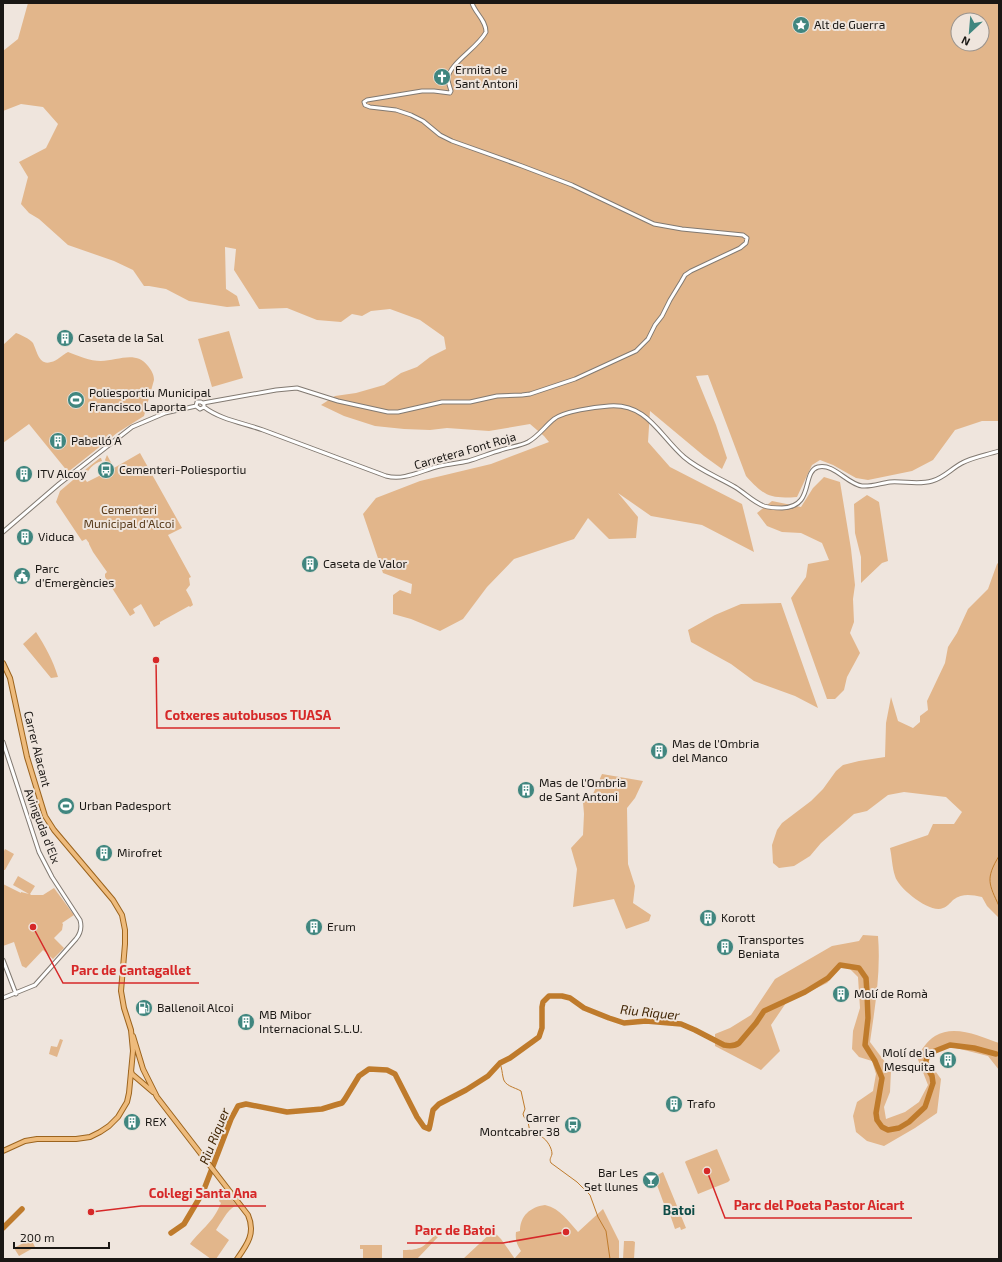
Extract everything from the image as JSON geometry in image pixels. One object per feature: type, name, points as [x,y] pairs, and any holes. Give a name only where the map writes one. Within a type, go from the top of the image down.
[{"type":"main road","name":"Carrer Alacant","points":[[3,663],[8,672],[27,757],[45,816],[54,830],[114,900],[122,915],[125,930],[125,944],[121,991],[124,1008],[131,1030],[132,1056],[132,1073],[129,1093],[125,1106],[115,1120],[100,1132],[90,1137],[80,1139],[44,1138],[32,1140],[23,1142],[3,1151]]},
{"type":"main road","points":[[131,1030],[143,1069],[157,1097]]},
{"type":"main road","points":[[132,1056],[135,1054],[140,1058]]},
{"type":"main road","points":[[132,1073],[140,1075],[143,1069]]},
{"type":"main road","points":[[132,1073],[157,1097],[248,1215],[251,1222],[251,1234],[247,1245],[237,1259]]},
{"type":"street","points":[[203,405],[276,390],[297,388],[338,401],[388,412],[398,412],[442,402],[474,401],[493,397],[522,395],[539,391],[575,379],[636,351],[646,342],[685,275],[746,243],[747,238],[745,235],[741,234],[682,229],[654,224],[572,185],[452,141],[440,135],[423,121],[408,113],[364,104],[366,100],[415,92],[434,91],[449,94],[451,92],[448,81],[450,72],[454,65],[475,47],[486,32],[485,24],[472,3]]},
{"type":"street","name":"Carretera Font Roja","points":[[3,532],[59,484],[132,427],[165,413],[196,406],[199,402],[208,411],[231,420],[261,429],[386,476],[397,478],[406,477],[440,466],[469,461],[492,452],[524,443],[534,438],[552,420],[560,415],[608,406],[626,407],[637,411],[649,419],[675,449],[691,462],[734,487],[758,504],[775,508],[791,507],[798,503],[802,498],[811,473],[814,469],[819,467],[830,468],[852,482],[862,486],[896,482],[930,482],[942,477],[962,463],[999,451]]},
{"type":"street","name":"Carretera Font Roja","points":[[196,406],[200,409],[203,405]]},
{"type":"street","name":"Avinguda d'Elx","points":[[3,742],[37,846],[49,871],[80,920],[81,926],[80,933],[71,946],[35,985],[16,994]]},
{"type":"street","points":[[3,960],[16,994],[3,998]]},
{"type":"green space","points":[[28,3],[999,3],[999,421],[982,421],[955,430],[933,460],[912,471],[868,480],[856,478],[833,465],[820,460],[812,465],[797,497],[774,497],[763,492],[746,476],[708,375],[696,376],[716,425],[727,458],[722,469],[650,411],[648,442],[670,467],[742,504],[754,552],[702,525],[651,516],[618,493],[638,517],[636,538],[609,539],[588,518],[574,539],[514,559],[487,587],[463,619],[440,631],[411,619],[393,614],[393,595],[400,590],[411,594],[412,584],[383,573],[363,514],[376,498],[420,481],[491,464],[549,442],[530,424],[489,431],[447,428],[430,430],[404,429],[375,426],[344,416],[321,405],[335,396],[356,393],[384,385],[401,373],[417,367],[430,357],[446,349],[444,337],[420,320],[390,309],[371,311],[362,316],[352,314],[341,322],[317,320],[287,308],[259,309],[234,270],[236,249],[225,247],[226,289],[237,296],[240,306],[227,307],[189,301],[166,289],[144,286],[133,270],[114,261],[68,245],[39,219],[29,213],[21,204],[28,177],[19,162],[46,148],[58,124],[43,107],[21,104],[3,111],[3,51],[18,39]]},
{"type":"green space","points":[[229,331],[243,378],[212,387],[198,339]]},
{"type":"green space","name":"Poliesportiu Municipal Francisco Laporta","points":[[16,333],[32,342],[41,360],[47,363],[68,352],[97,361],[132,357],[143,361],[151,371],[154,380],[144,416],[117,433],[68,472],[29,424],[3,443],[3,345]]},
{"type":"green space","name":"Cementeri Municipal d'Alcoi","points":[[140,453],[182,528],[168,535],[191,577],[189,578],[190,585],[186,590],[193,605],[160,622],[160,624],[154,627],[141,604],[133,609],[135,613],[130,616],[105,577],[107,572],[93,552],[89,543],[86,539],[82,541],[56,502],[60,491],[73,480],[82,475],[86,469],[100,458],[102,461],[93,465],[84,478],[87,482],[99,476],[108,465],[105,460],[107,455],[114,468]]},
{"type":"green space","points":[[824,477],[840,482],[851,549],[855,585],[853,599],[854,622],[850,633],[860,653],[847,677],[844,690],[835,699],[827,699],[791,598],[806,577],[808,564],[829,560],[822,543],[801,533],[782,532],[767,526],[757,513],[772,501],[801,507],[813,488]]},
{"type":"green space","points":[[867,495],[879,502],[888,561],[882,563],[861,583],[861,557],[855,533],[854,504]]},
{"type":"green space","points":[[999,562],[999,924],[998,917],[987,906],[982,897],[964,895],[953,900],[948,905],[937,909],[923,904],[915,899],[897,881],[893,869],[890,848],[928,835],[933,824],[954,824],[962,812],[946,797],[904,792],[888,795],[867,811],[854,814],[821,843],[810,856],[794,866],[779,868],[773,863],[772,845],[777,830],[782,823],[811,801],[823,789],[836,771],[843,765],[885,757],[886,723],[891,697],[898,721],[913,728],[920,722],[920,716],[928,710],[927,701],[945,663],[948,647],[957,633],[968,609],[988,589]]},
{"type":"green space","points":[[781,603],[818,708],[795,696],[754,681],[731,664],[691,642],[688,630],[715,615],[741,604]]},
{"type":"green space","points":[[36,632],[54,665],[58,677],[51,678],[23,644]]},
{"type":"green space","points":[[602,774],[643,781],[635,798],[627,808],[628,864],[635,886],[633,903],[651,915],[649,921],[626,929],[614,899],[573,907],[577,869],[571,848],[583,835],[583,802],[593,794]]},
{"type":"green space","points":[[5,849],[14,854],[5,870],[3,870],[3,853]]},
{"type":"green space","points":[[18,876],[35,886],[30,894],[31,895],[43,895],[54,888],[74,915],[62,923],[62,930],[54,938],[64,948],[53,959],[43,950],[26,968],[22,966],[14,942],[3,946],[3,884],[21,893],[29,894],[13,885]]},
{"type":"green space","points":[[863,935],[878,936],[879,963],[876,1003],[870,1042],[891,1070],[890,1092],[884,1107],[886,1119],[905,1112],[919,1102],[928,1085],[917,1057],[932,1038],[942,1033],[959,1031],[967,1032],[999,1043],[999,1070],[988,1056],[952,1047],[933,1051],[928,1061],[941,1079],[937,1113],[884,1146],[867,1141],[856,1132],[853,1116],[857,1102],[873,1091],[876,1074],[872,1061],[859,1057],[852,1049],[853,1031],[860,1008],[858,977],[845,964],[827,983],[786,1003],[771,1025],[780,1051],[761,1070],[715,1046],[715,1034],[730,1028],[751,1015],[775,979],[832,946],[859,941]]},
{"type":"green space","points":[[60,1039],[63,1040],[57,1057],[49,1054],[51,1046],[57,1047]]},
{"type":"green space","points":[[717,1149],[730,1180],[698,1194],[685,1162]]},
{"type":"green space","points":[[663,1172],[686,1228],[681,1230],[680,1227],[675,1229],[666,1203],[664,1204],[654,1177]]},
{"type":"green space","points":[[224,1189],[237,1206],[229,1210],[216,1230],[229,1240],[216,1259],[211,1259],[190,1244],[211,1221],[218,1210],[221,1203],[219,1201]]},
{"type":"green space","points":[[545,1205],[560,1212],[578,1232],[603,1209],[619,1241],[619,1259],[516,1259],[515,1258],[521,1251],[518,1247],[516,1232],[520,1231],[520,1226],[524,1217],[530,1210]]},
{"type":"green space","points":[[493,1231],[501,1239],[515,1259],[463,1259]]},
{"type":"green space","points":[[436,1234],[438,1237],[417,1259],[403,1259],[403,1250],[422,1247]]},
{"type":"green space","points":[[31,1239],[35,1247],[19,1256],[14,1248]]},
{"type":"green space","points":[[624,1241],[635,1242],[634,1259],[623,1259]]},
{"type":"green space","points":[[360,1245],[382,1245],[382,1259],[363,1259],[363,1249],[360,1249]]},
{"type":"waterway","points":[[999,856],[990,876],[991,887],[999,906]]},
{"type":"waterway","name":"Riu Riquer","points":[[171,1233],[184,1224],[203,1192],[231,1119],[238,1106],[246,1104],[287,1112],[322,1109],[342,1103],[359,1076],[369,1069],[387,1070],[395,1074],[417,1117],[424,1127],[429,1129],[433,1110],[439,1104],[466,1090],[488,1076],[500,1063],[510,1058],[539,1037],[542,1028],[543,1002],[549,996],[562,996],[570,998],[584,1008],[624,1023],[646,1021],[681,1024],[724,1045],[732,1046],[739,1043],[764,1011],[805,992],[828,978],[840,965],[859,968],[866,978],[868,1018],[865,1045],[875,1061],[882,1078],[876,1113],[877,1120],[882,1127],[888,1130],[899,1128],[909,1122],[925,1107],[933,1083],[932,1076],[925,1064],[930,1053],[950,1045],[974,1048],[996,1054]]},
{"type":"waterway","points":[[500,1063],[505,1082],[521,1091],[525,1109],[523,1114],[528,1122],[530,1132],[544,1138],[550,1147],[552,1152],[550,1159],[551,1163],[577,1182],[590,1195],[598,1217],[606,1231],[610,1259]]},
{"type":"waterway","name":"Riu Riquer","points":[[3,1228],[22,1209]]},
{"type":"place","name":"Alt de Guerra","points":[[801,25]]},
{"type":"place","name":"Ermita de Sant Antoni","points":[[442,77]]},
{"type":"place","name":"Caseta de la Sal","points":[[65,338]]},
{"type":"place","name":"Poliesportiu Municipal Francisco Laporta","points":[[76,400]]},
{"type":"place","name":"Pabelló A","points":[[58,441]]},
{"type":"place","name":"Cementeri-Poliesportiu","points":[[106,470]]},
{"type":"place","name":"ITV Alcoy","points":[[24,474]]},
{"type":"place","name":"Viduca","points":[[25,537]]},
{"type":"place","name":"Caseta de Valor","points":[[310,564]]},
{"type":"place","name":"Parc d'Emergències","points":[[22,576]]},
{"type":"place","name":"Cotxeres autobusos TUASA","points":[[156,660]]},
{"type":"place","name":"Mas de l'Ombria del Manco","points":[[659,751]]},
{"type":"place","name":"Mas de l'Ombria de Sant Antoni","points":[[526,790]]},
{"type":"place","name":"Urban Padesport","points":[[66,806]]},
{"type":"place","name":"Mirofret","points":[[104,853]]},
{"type":"place","name":"Korott","points":[[708,918]]},
{"type":"place","name":"Parc de Cantagallet","points":[[33,927]]},
{"type":"place","name":"Erum","points":[[314,927]]},
{"type":"place","name":"Transportes Beniata","points":[[725,947]]},
{"type":"place","name":"Molí de Romà","points":[[841,994]]},
{"type":"place","name":"Ballenoil Alcoi","points":[[144,1008]]},
{"type":"place","name":"MB Mibor Internacional S.L.U.","points":[[246,1022]]},
{"type":"place","name":"Molí de la Mesquita","points":[[948,1060]]},
{"type":"place","name":"Trafo","points":[[674,1104]]},
{"type":"place","name":"REX","points":[[132,1122]]},
{"type":"place","name":"Carrer Montcabrer 38","points":[[573,1125]]},
{"type":"place","name":"Parc del Poeta Pastor Aicart","points":[[707,1171]]},
{"type":"place","name":"Bar Les Set llunes","points":[[651,1180]]},
{"type":"place","name":"Col·legi Santa Ana","points":[[91,1212]]},
{"type":"place","name":"Parc de Batoi","points":[[566,1232]]},
{"type":"district","name":"Batoi","points":[[679,1210]]}]
